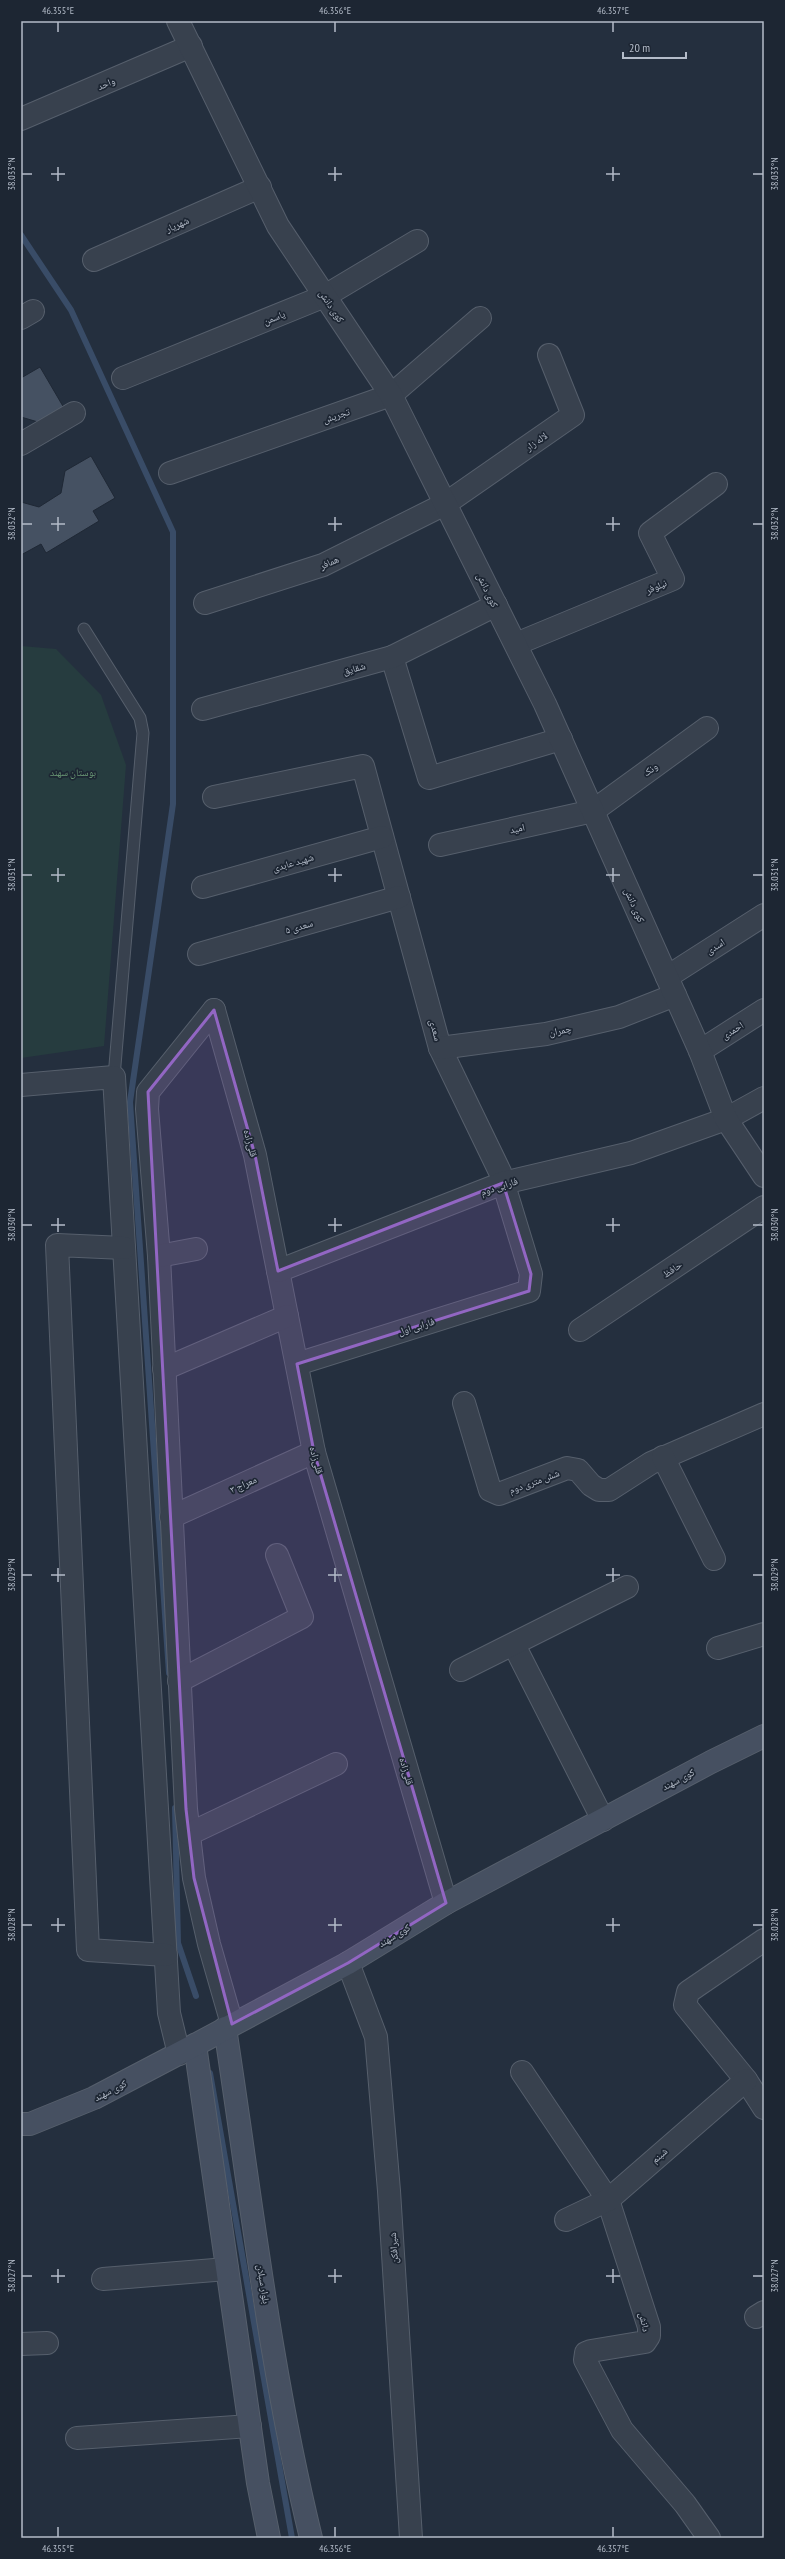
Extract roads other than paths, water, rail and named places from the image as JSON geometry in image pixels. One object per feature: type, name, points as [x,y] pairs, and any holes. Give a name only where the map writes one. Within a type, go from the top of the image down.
[{"type":"main road","name":"کوی سهند","points":[[21,2124],[30,2124],[94,2098],[348,1963],[446,1903],[764,1736]]},
{"type":"main road","name":"بلوار سبلان","points":[[229,2026],[281,2392],[298,2484],[311,2538]]},
{"type":"main road","points":[[187,2049],[227,2269],[268,2538]]},
{"type":"street","name":"کوی دانش","points":[[178,21],[278,226],[391,395],[516,644],[561,739],[700,1051],[726,1119],[764,1176]]},
{"type":"street","name":"واحد","points":[[21,119],[191,46]]},
{"type":"street","name":"شهریار","points":[[94,260],[260,187]]},
{"type":"street","name":"یاسمن","points":[[123,378],[325,296],[418,240]]},
{"type":"street","name":"تجریش","points":[[170,474],[391,395],[480,318]]},
{"type":"street","name":"لاله زار","points":[[446,504],[574,415],[549,355]]},
{"type":"street","points":[[21,444],[74,413]]},
{"type":"street","name":"نیلوفر","points":[[516,644],[673,579],[650,533],[716,484]]},
{"type":"street","name":"همافر","points":[[205,603],[323,565],[446,504]]},
{"type":"street","name":"شقایق","points":[[203,708],[392,657],[496,605]]},
{"type":"street","points":[[392,657],[429,778],[561,739]]},
{"type":"street","name":"ونک","points":[[593,811],[707,728]]},
{"type":"street","name":"سعدی","points":[[214,797],[363,766],[440,1048],[503,1183],[531,1274],[531,1285]]},
{"type":"street","name":"امید","points":[[440,846],[593,811]]},
{"type":"street","name":"شهید عابدی","points":[[203,887],[382,837]]},
{"type":"street","name":"سعدی ۵","points":[[199,954],[399,897]]},
{"type":"street","name":"اسدی","points":[[671,986],[764,915]]},
{"type":"street","name":"چمران","points":[[440,1048],[546,1034],[612,1019],[671,986]]},
{"type":"street","name":"قلی‌زاده","points":[[159,1256],[147,1109],[148,1092],[214,1010],[255,1155],[314,1452],[446,1903]]},
{"type":"street","name":"احمدی","points":[[700,1051],[764,1010]]},
{"type":"street","points":[[21,1085],[114,1077],[170,2013],[187,2049]]},
{"type":"street","name":"فارابی دوم","points":[[278,1271],[503,1183],[631,1153],[726,1119],[764,1098]]},
{"type":"street","name":"حافظ","points":[[580,1330],[764,1207]]},
{"type":"street","points":[[124,1248],[57,1245],[88,1950],[166,1955]]},
{"type":"street","points":[[196,1249],[159,1256],[179,1681],[189,1834],[194,1878],[229,2026]]},
{"type":"street","name":"فارابی اول","points":[[297,1364],[529,1291],[531,1285]]},
{"type":"street","points":[[164,1369],[287,1316]]},
{"type":"street","name":"شش متری دوم","points":[[464,1403],[490,1490],[499,1494],[567,1468],[578,1470],[591,1485],[599,1490],[609,1490],[663,1457],[764,1414]]},
{"type":"street","name":"معراج ۳","points":[[171,1517],[314,1452]]},
{"type":"street","points":[[663,1457],[714,1559]]},
{"type":"street","points":[[179,1681],[302,1617],[277,1555]]},
{"type":"street","points":[[461,1670],[514,1645],[627,1587]]},
{"type":"street","points":[[718,1648],[764,1634]]},
{"type":"street","points":[[514,1645],[603,1820]]},
{"type":"street","points":[[189,1834],[336,1764]]},
{"type":"street","points":[[764,1940],[688,1992],[685,2005],[746,2080],[764,2108]]},
{"type":"street","name":"شیر‌افکن","points":[[348,1963],[376,2037],[390,2191],[411,2538]]},
{"type":"street","name":"دانش","points":[[522,2072],[608,2200],[649,2327],[649,2336],[645,2342],[591,2351],[586,2354],[585,2360],[622,2430],[685,2504],[708,2538]]},
{"type":"street","name":"شبنم","points":[[566,2220],[608,2200],[746,2080]]},
{"type":"street","points":[[103,2279],[227,2269]]},
{"type":"street","points":[[21,2344],[47,2343]]},
{"type":"street","points":[[77,2438],[250,2426]]},
{"type":"lane","points":[[84,629],[140,718],[143,733],[114,1077]]},
{"type":"waterway","points":[[21,235],[71,310],[173,532],[173,804],[130,1102],[169,1673]]},
{"type":"waterway","points":[[175,1808],[178,1943],[196,1996]]},
{"type":"waterway","points":[[210,2073],[292,2538]]},
{"type":"park label","name":"بوستان سهند","points":[[73,772]]}]
